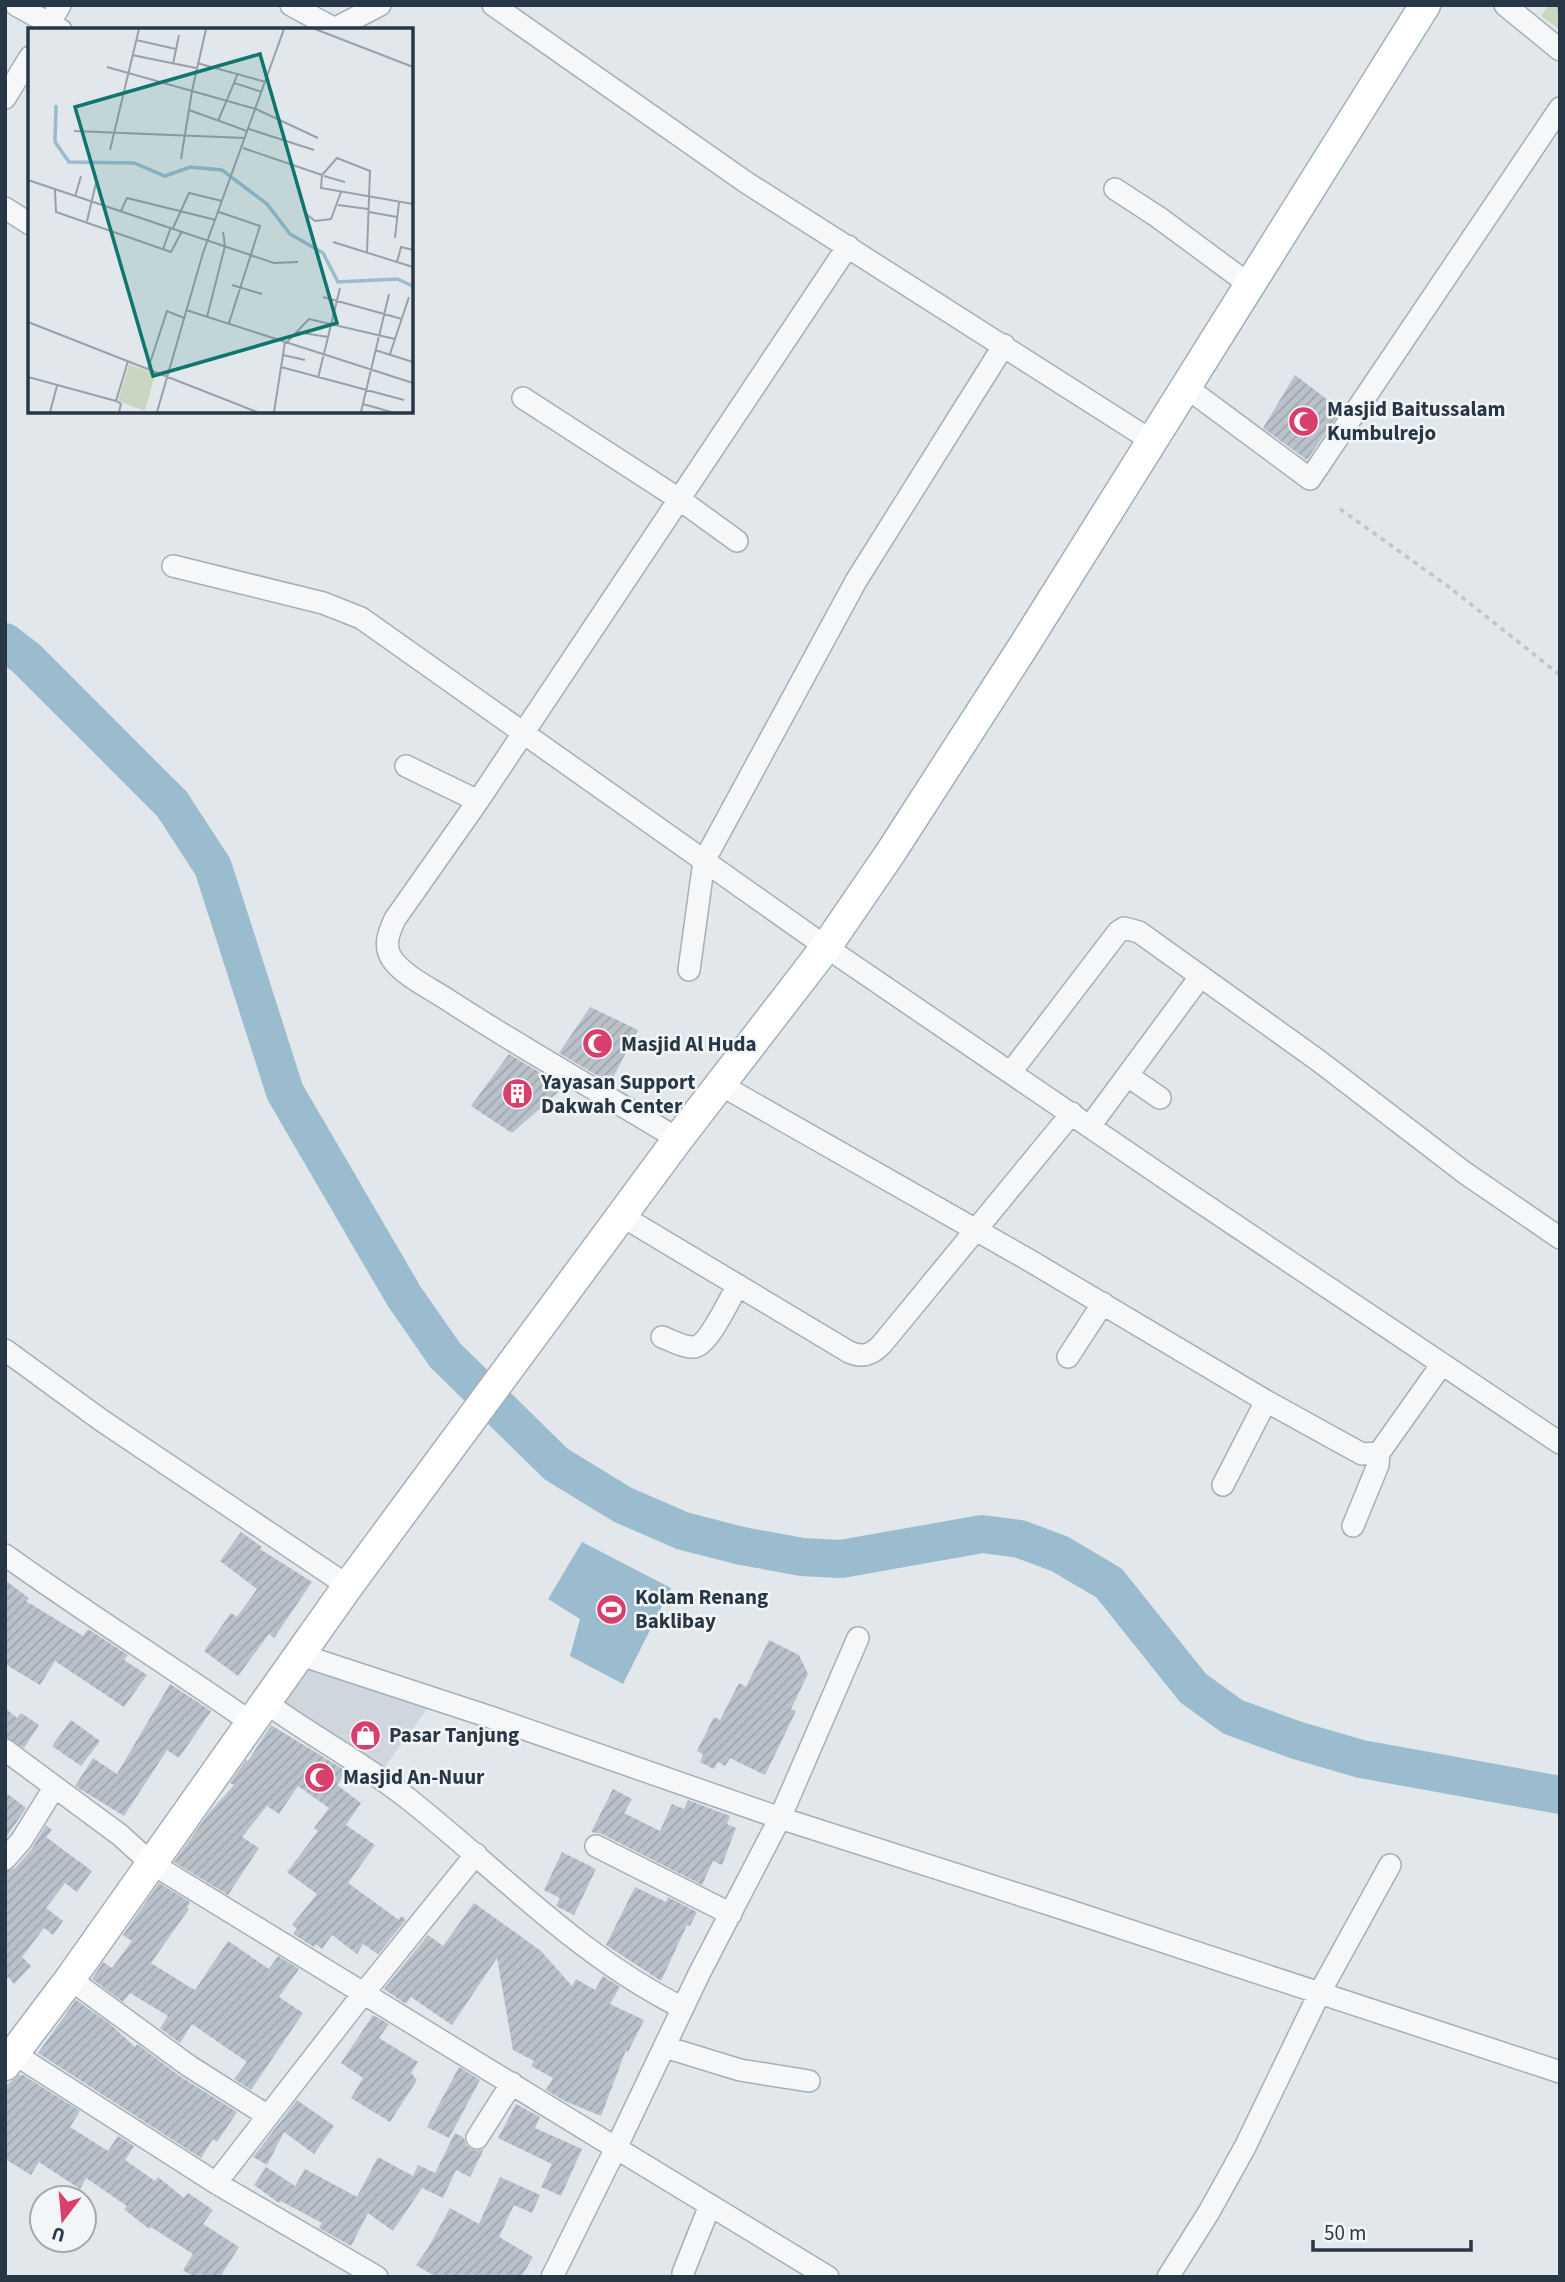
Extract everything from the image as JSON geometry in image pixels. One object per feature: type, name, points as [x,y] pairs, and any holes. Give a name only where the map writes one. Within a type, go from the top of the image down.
[{"type":"main road","points":[[9,2059],[70,1979],[348,1587],[678,1139],[826,947],[943,771],[1425,5]]},
{"type":"street","points":[[16,5],[52,28],[60,5]]},
{"type":"street","points":[[291,5],[332,28]]},
{"type":"street","points":[[336,28],[380,5]]},
{"type":"street","points":[[493,5],[747,183],[1152,441]]},
{"type":"street","points":[[1505,5],[1560,50]]},
{"type":"street","points":[[5,99],[28,60]]},
{"type":"street","points":[[1186,387],[1310,480],[1560,108]]},
{"type":"street","points":[[1115,189],[1158,217],[1250,285]]},
{"type":"street","points":[[5,208],[28,223]]},
{"type":"street","points":[[678,1139],[402,970],[391,957],[387,946],[388,933],[848,246]]},
{"type":"street","points":[[689,970],[704,861],[856,581],[1004,345]]},
{"type":"street","points":[[523,398],[679,499],[737,541]]},
{"type":"street","points":[[173,566],[342,609],[382,633],[463,689],[521,734],[826,947],[1560,1443]]},
{"type":"street","points":[[406,766],[478,801]]},
{"type":"street","points":[[1011,1072],[1118,932],[1124,928],[1139,932],[1319,1061],[1465,1173],[1560,1238]]},
{"type":"street","points":[[1090,1126],[1200,977]]},
{"type":"street","points":[[1128,1076],[1160,1098]]},
{"type":"street","points":[[720,1085],[1103,1303],[1266,1401],[1362,1454],[1379,1453]]},
{"type":"street","points":[[622,1216],[849,1352],[857,1356],[867,1355],[883,1344],[1072,1113]]},
{"type":"street","points":[[662,1337],[697,1347],[706,1340],[737,1284]]},
{"type":"street","points":[[1068,1357],[1103,1303]]},
{"type":"street","points":[[5,1350],[101,1420],[348,1587]]},
{"type":"street","points":[[1353,1526],[1378,1465],[1379,1453],[1443,1364]]},
{"type":"street","points":[[1223,1485],[1266,1401]]},
{"type":"street","points":[[5,1555],[83,1611],[132,1640],[259,1712],[299,1727],[372,1771],[603,1961],[655,1994],[683,2008]]},
{"type":"street","points":[[552,2277],[683,2008],[780,1818],[858,1638]]},
{"type":"street","points":[[301,1655],[493,1718],[780,1818],[1560,2072]]},
{"type":"street","points":[[5,1750],[120,1835],[151,1863],[828,2277]]},
{"type":"street","points":[[5,1859],[26,1833],[54,1788]]},
{"type":"street","points":[[596,1846],[731,1914]]},
{"type":"street","points":[[216,2183],[475,1854]]},
{"type":"street","points":[[1168,2277],[1209,2212],[1245,2147],[1320,1992],[1390,1865]]},
{"type":"street","points":[[70,1979],[189,2066],[268,2116]]},
{"type":"street","points":[[665,2047],[740,2070],[809,2081]]},
{"type":"street","points":[[9,2059],[377,2277]]},
{"type":"street","points":[[477,2138],[512,2084]]},
{"type":"street","points":[[683,2273],[710,2205]]},
{"type":"path","points":[[1340,509],[1449,587],[1560,675]]},
{"type":"shaded area","name":"Pasar Tanjung","points":[[303,1666],[429,1706],[381,1772],[276,1702]]},
{"type":"green space","points":[[1548,5],[1560,5],[1560,30],[1541,16]]},
{"type":"water","name":"Kolam Renang Baklibay","points":[[582,1542],[671,1588],[623,1684],[570,1656],[580,1619],[548,1599]]},
{"type":"building","name":"Masjid Baitussalam Kumbulrejo","points":[[1295,375],[1341,410],[1307,460],[1263,428]]},
{"type":"building","name":"Masjid Al Huda","points":[[590,1007],[638,1030],[610,1083],[559,1053]]},
{"type":"building","name":"Yayasan Support Dakwah Center","points":[[509,1054],[564,1087],[512,1133],[471,1106]]},
{"type":"building","points":[[241,1532],[262,1547],[260,1549],[312,1582],[274,1638],[269,1634],[238,1676],[204,1651],[231,1613],[237,1617],[257,1589],[220,1561]]},
{"type":"building","points":[[5,1580],[29,1598],[26,1601],[83,1636],[88,1629],[128,1655],[124,1660],[147,1675],[124,1707],[55,1661],[40,1685],[5,1664]]},
{"type":"building","points":[[769,1640],[799,1655],[808,1674],[791,1709],[796,1711],[765,1775],[730,1758],[725,1766],[718,1762],[714,1769],[700,1762],[703,1754],[697,1751],[714,1717],[720,1720],[739,1683],[746,1687]]},
{"type":"building","points":[[170,1684],[211,1711],[179,1758],[167,1750],[124,1816],[75,1786],[93,1758],[117,1774]]},
{"type":"building","points":[[5,1708],[17,1718],[21,1713],[39,1725],[24,1748],[5,1737]]},
{"type":"building","points":[[71,1720],[100,1741],[81,1766],[52,1746]]},
{"type":"building","points":[[271,1725],[346,1771],[337,1785],[361,1803],[346,1825],[375,1845],[348,1883],[399,1920],[401,1916],[406,1920],[378,1954],[363,1944],[357,1954],[332,1935],[322,1949],[293,1934],[297,1929],[292,1925],[317,1894],[287,1872],[318,1831],[314,1828],[329,1808],[298,1786],[279,1814],[267,1806],[242,1837],[259,1848],[228,1895],[174,1862],[208,1814],[234,1785],[230,1783]]},
{"type":"building","points":[[613,1789],[632,1799],[624,1813],[660,1831],[672,1804],[684,1809],[688,1800],[730,1816],[727,1824],[736,1828],[722,1865],[713,1861],[702,1885],[602,1834],[591,1832]]},
{"type":"building","points":[[5,1792],[26,1808],[5,1839]]},
{"type":"building","points":[[46,1825],[52,1830],[46,1837],[92,1871],[77,1892],[65,1883],[46,1908],[63,1921],[53,1935],[44,1928],[22,1957],[31,1966],[14,1984],[8,1977],[5,1981],[5,1872],[15,1868],[31,1850]]},
{"type":"building","points":[[562,1852],[596,1869],[574,1915],[556,1906],[560,1898],[544,1890]]},
{"type":"building","points":[[159,1883],[190,1902],[187,1907],[189,1909],[151,1963],[188,1986],[195,1990],[228,1941],[269,1969],[278,1956],[299,1969],[279,1997],[303,2013],[251,2090],[234,2079],[247,2062],[192,2024],[180,2043],[160,2028],[168,2016],[130,1993],[123,2002],[92,1979],[103,1962],[112,1968],[132,1941],[123,1935]]},
{"type":"building","points":[[635,1887],[666,1902],[668,1897],[697,1912],[690,1926],[687,1925],[661,1981],[606,1945]]},
{"type":"building","points":[[474,1903],[541,1951],[572,1986],[576,1979],[595,1990],[603,1976],[620,1987],[610,2004],[644,2020],[628,2052],[626,2050],[601,2116],[546,2090],[553,2078],[531,2066],[534,2061],[513,2050],[497,1958],[452,2025],[411,1997],[406,2004],[384,1989],[428,1935],[443,1946]]},
{"type":"building","points":[[76,2000],[110,2024],[135,2047],[137,2044],[181,2077],[237,2112],[217,2142],[213,2139],[201,2158],[38,2053]]},
{"type":"building","points":[[373,2015],[389,2024],[379,2038],[418,2062],[411,2073],[417,2080],[390,2122],[351,2098],[363,2078],[341,2063]]},
{"type":"building","points":[[459,2067],[480,2080],[449,2138],[427,2127]]},
{"type":"building","points":[[23,2075],[80,2111],[70,2127],[108,2151],[118,2136],[134,2146],[125,2160],[155,2181],[158,2177],[184,2198],[188,2193],[213,2210],[203,2224],[239,2247],[220,2277],[194,2277],[183,2270],[193,2254],[151,2227],[149,2229],[124,2209],[127,2206],[98,2184],[86,2178],[83,2184],[72,2184],[39,2162],[31,2175],[5,2159],[5,2086]]},
{"type":"building","points":[[297,2100],[334,2126],[314,2154],[284,2132],[267,2165],[253,2157]]},
{"type":"building","points":[[516,2104],[540,2117],[535,2128],[582,2149],[561,2196],[541,2187],[552,2164],[498,2138]]},
{"type":"building","points":[[455,2133],[464,2138],[471,2149],[484,2149],[470,2177],[456,2170],[443,2198],[422,2188],[393,2231],[368,2213],[351,2246],[319,2228],[322,2223],[281,2201],[279,2203],[254,2185],[266,2167],[295,2186],[305,2169],[357,2197],[378,2157],[413,2176],[418,2165],[435,2173]]},
{"type":"building","points":[[500,2177],[540,2195],[532,2213],[514,2205],[499,2237],[533,2257],[521,2277],[436,2277],[416,2265],[450,2208],[479,2224]]},
{"type":"waterway","points":[[5,642],[26,658],[172,804],[213,867],[285,1092],[404,1296],[445,1355],[556,1464],[623,1505],[683,1531],[802,1557],[841,1559],[982,1534],[1020,1539],[1060,1554],[1109,1583],[1193,1688],[1233,1717],[1296,1740],[1361,1759],[1560,1795]]},
{"type":"place","name":"Masjid Baitussalam Kumbulrejo","points":[[1304,421]]},
{"type":"place","name":"Masjid Al Huda","points":[[598,1044]]},
{"type":"place","name":"Yayasan Support Dakwah Center","points":[[518,1094]]},
{"type":"place","name":"Kolam Renang Baklibay","points":[[612,1609]]},
{"type":"place","name":"Pasar Tanjung","points":[[366,1735]]},
{"type":"place","name":"Masjid An-Nuur","points":[[320,1777]]}]
